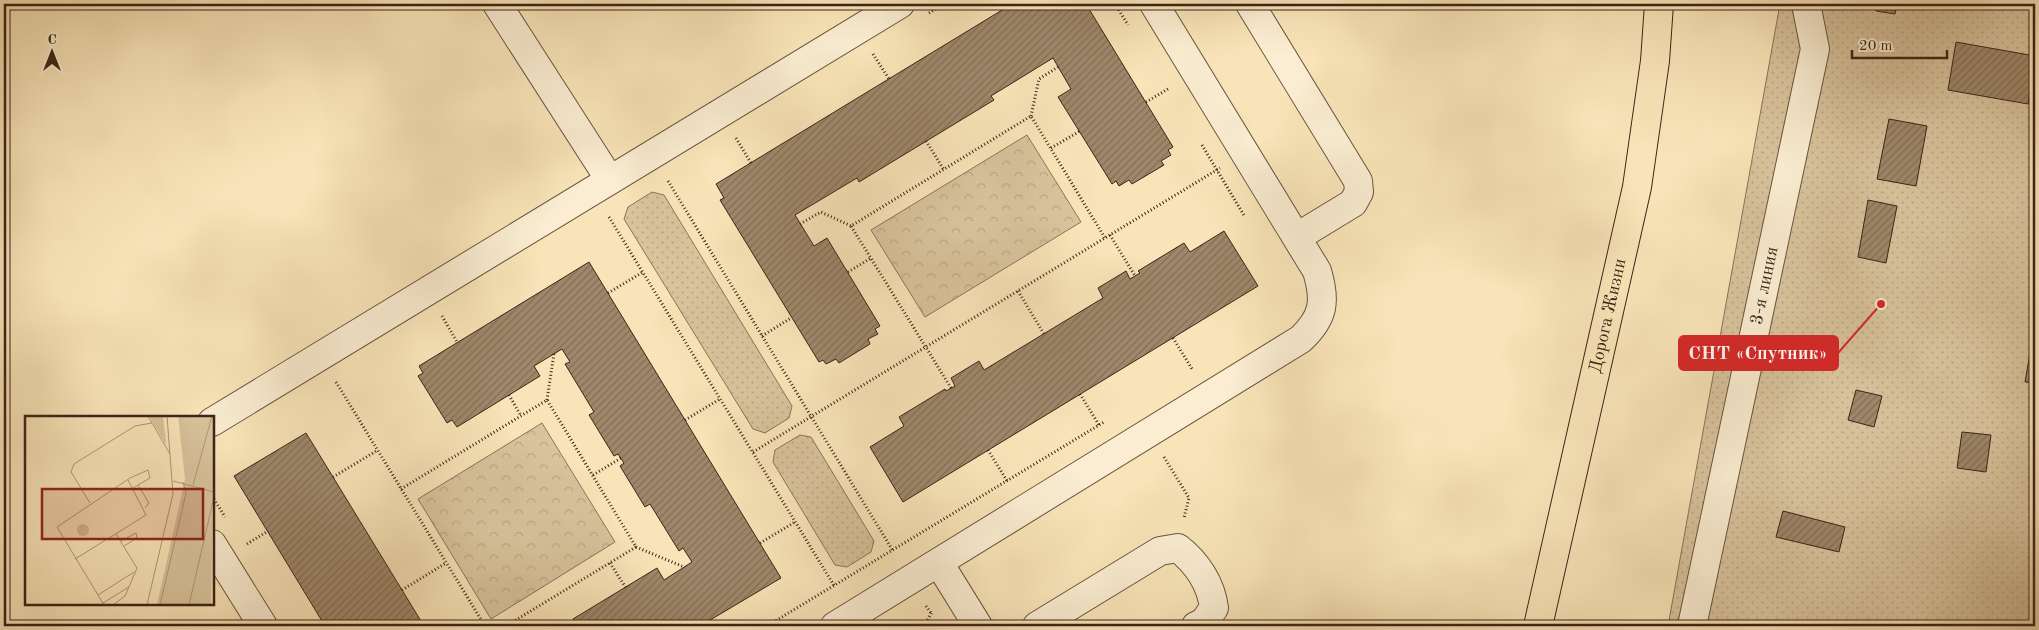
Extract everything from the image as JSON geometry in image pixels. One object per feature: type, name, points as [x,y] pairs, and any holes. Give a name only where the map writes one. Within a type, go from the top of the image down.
[{"type":"main road","name":"Дорога Жизни","points":[[1538,626],[1637,187],[1655,61],[1659,4]]},
{"type":"street","points":[[497,4],[601,185]]},
{"type":"street","points":[[214,421],[900,4]]},
{"type":"street","points":[[844,621],[1301,340],[1313,328],[1322,309],[1323,292],[1318,271],[1154,4]]},
{"type":"street","points":[[1250,4],[1358,181],[1359,192],[1353,203],[1297,237]]},
{"type":"street","name":"3-я линия","points":[[1692,626],[1815,49],[1806,4]]},
{"type":"street","points":[[214,547],[263,626]]},
{"type":"street","points":[[1037,626],[1160,551],[1178,548],[1192,559],[1212,592],[1214,608],[1204,622],[1196,626]]},
{"type":"street","points":[[939,563],[978,626]]},
{"type":"path","points":[[870,49],[889,79]]},
{"type":"path","points":[[1058,67],[1039,79],[1031,116],[1106,238]]},
{"type":"path","points":[[1146,102],[1168,89]]},
{"type":"path","points":[[851,226],[1031,116]]},
{"type":"path","points":[[1051,148],[1080,131]]},
{"type":"path","points":[[733,132],[752,163]]},
{"type":"path","points":[[926,141],[944,170]]},
{"type":"path","points":[[752,452],[1245,152]]},
{"type":"path","points":[[652,155],[931,613]]},
{"type":"path","points":[[601,185],[643,272],[834,586],[844,621]]},
{"type":"path","points":[[800,224],[821,212],[851,226],[951,388]]},
{"type":"path","points":[[1110,235],[1135,276]]},
{"type":"path","points":[[848,272],[871,258]]},
{"type":"path","points":[[608,293],[643,272]]},
{"type":"path","points":[[1018,291],[1044,334]]},
{"type":"path","points":[[439,311],[457,342]]},
{"type":"path","points":[[762,336],[791,318]]},
{"type":"path","points":[[1173,338],[1192,369]]},
{"type":"path","points":[[554,353],[547,400],[636,547],[684,567]]},
{"type":"path","points":[[320,356],[485,626]]},
{"type":"path","points":[[1183,374],[1200,364]]},
{"type":"path","points":[[1080,394],[1099,425]]},
{"type":"path","points":[[509,395],[521,416]]},
{"type":"path","points":[[685,420],[720,399]]},
{"type":"path","points":[[401,489],[547,400]]},
{"type":"path","points":[[766,626],[1108,420]]},
{"type":"path","points":[[1149,433],[1189,498],[1178,548]]},
{"type":"path","points":[[333,477],[378,450]]},
{"type":"path","points":[[988,450],[1007,481]]},
{"type":"path","points":[[593,475],[621,458]]},
{"type":"path","points":[[760,543],[795,522]]},
{"type":"path","points":[[506,626],[636,547]]},
{"type":"path","points":[[402,590],[446,563]]},
{"type":"path","points":[[610,563],[626,588]]},
{"type":"green space","points":[[1780,4],[2035,4],[2035,626],[1668,626]]},
{"type":"green space","points":[[1027,135],[1081,222],[925,317],[871,230]]},
{"type":"green space","points":[[652,192],[664,195],[792,406],[789,418],[765,433],[753,429],[624,219],[628,207]]},
{"type":"green space","points":[[542,423],[615,542],[491,619],[418,499]]},
{"type":"green space","points":[[800,435],[811,437],[874,541],[871,552],[847,567],[835,565],[773,462],[775,450]]},
{"type":"building","points":[[1012,4],[1086,4],[1173,147],[1168,150],[1171,155],[1161,161],[1164,165],[1132,184],[1129,180],[1119,186],[1116,181],[1112,184],[1058,97],[1071,89],[1053,58],[991,96],[994,100],[859,182],[857,178],[795,215],[814,246],[827,238],[880,326],[875,329],[878,334],[868,339],[870,344],[839,363],[836,359],[826,364],[823,360],[819,362],[720,200],[724,198],[716,184]]},
{"type":"building","points":[[1877,4],[1897,4],[1895,14],[1876,11]]},
{"type":"building","points":[[1956,42],[2035,56],[2028,104],[1948,90]]},
{"type":"building","points":[[1889,119],[1927,126],[1916,186],[1877,179]]},
{"type":"building","points":[[1868,200],[1897,206],[1886,263],[1858,257]]},
{"type":"building","points":[[1224,231],[1258,286],[903,502],[870,447],[904,426],[899,417],[945,389],[946,391],[955,386],[951,378],[979,361],[984,370],[1103,298],[1098,288],[1126,271],[1130,279],[1140,273],[1138,271],[1184,243],[1190,252]]},
{"type":"building","points":[[589,262],[781,578],[700,626],[577,626],[573,619],[657,568],[664,580],[692,562],[683,548],[679,551],[650,504],[645,507],[620,466],[624,463],[618,454],[614,456],[589,415],[594,412],[565,364],[570,362],[562,349],[534,366],[540,376],[457,427],[452,420],[447,423],[418,376],[423,373],[419,366]]},
{"type":"building","points":[[2033,336],[2035,336],[2035,383],[2025,382]]},
{"type":"building","points":[[1856,390],[1882,396],[1874,427],[1848,420]]},
{"type":"building","points":[[1962,432],[1991,435],[1986,472],[1957,468]]},
{"type":"building","points":[[306,433],[424,626],[325,626],[234,476]]},
{"type":"building","points":[[1783,511],[1845,527],[1839,552],[1776,537]]},
{"type":"place","name":"СНТ «Спутник»","points":[[1881,304]]}]
